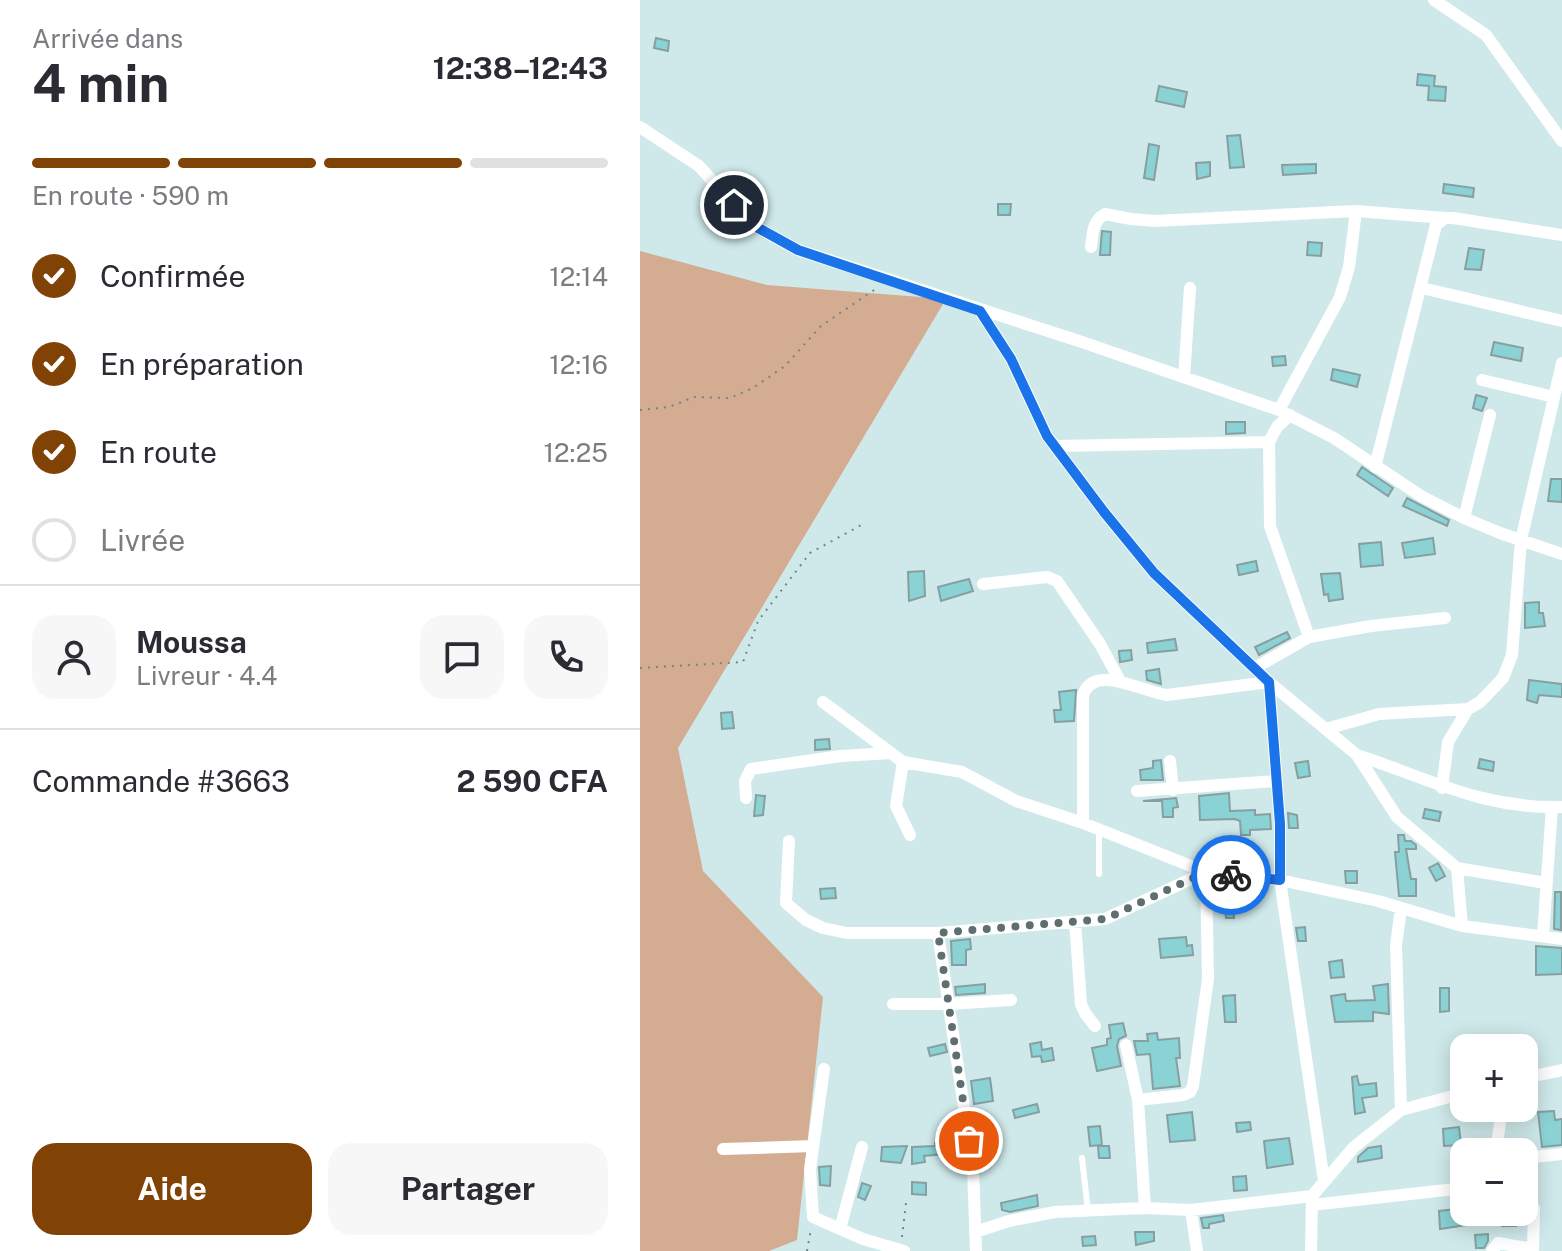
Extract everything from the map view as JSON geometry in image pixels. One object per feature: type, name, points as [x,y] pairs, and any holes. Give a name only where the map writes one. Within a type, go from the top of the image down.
[{"type":"street","points":[[1434,0],[1486,35],[1562,141]]},
{"type":"street","points":[[640,127],[699,166],[751,224],[798,250],[1285,413],[1334,438],[1421,496],[1464,518],[1562,554]]},
{"type":"street","points":[[1309,637],[1270,526],[1269,442],[1340,297],[1349,267],[1356,211]]},
{"type":"street","points":[[1091,247],[1094,227],[1098,218],[1105,214],[1155,221],[1356,211],[1445,218],[1562,235]]},
{"type":"street","points":[[1375,467],[1436,225],[1445,218]]},
{"type":"street","points":[[1184,377],[1190,288]]},
{"type":"street","points":[[1422,288],[1562,321]]},
{"type":"street","points":[[980,311],[1011,359],[1047,436],[1154,573],[1269,682],[1357,755],[1397,817],[1457,868],[1546,883]]},
{"type":"street","points":[[1326,729],[1379,714],[1468,709],[1480,702],[1503,678],[1512,655],[1521,540],[1562,363]]},
{"type":"street","points":[[1482,380],[1554,397]]},
{"type":"street","points":[[1464,518],[1490,415]]},
{"type":"street","points":[[1547,429],[1562,429]]},
{"type":"street","points":[[1055,446],[1269,442]]},
{"type":"street","points":[[983,584],[1026,577],[1047,577],[1057,581],[1100,644],[1120,681]]},
{"type":"street","points":[[1255,668],[1309,637],[1445,618]]},
{"type":"street","points":[[1083,823],[1083,696],[1086,687],[1093,681],[1120,681],[1151,693],[1167,695],[1269,682]]},
{"type":"street","points":[[1269,682],[1280,880],[1324,1181]]},
{"type":"street","points":[[823,702],[903,762],[962,772],[1016,801],[1083,823],[1206,872],[1280,880],[1401,908],[1462,926],[1562,939]]},
{"type":"street","points":[[1442,788],[1448,742],[1468,709]]},
{"type":"street","points":[[746,798],[745,781],[751,769],[841,756],[891,753]]},
{"type":"street","points":[[1357,755],[1408,772],[1442,788],[1491,802],[1557,807],[1546,883],[1543,936]]},
{"type":"street","points":[[1170,761],[1173,790]]},
{"type":"street","points":[[903,762],[896,806],[910,835]]},
{"type":"street","points":[[1137,791],[1276,781]]},
{"type":"street","points":[[789,841],[786,903],[806,920],[823,928],[847,933],[938,933],[1105,919],[1206,872]]},
{"type":"street","points":[[1457,868],[1462,926]]},
{"type":"street","points":[[1138,1100],[1183,1095],[1190,1092],[1193,1086],[1208,979],[1206,872]]},
{"type":"street","points":[[1401,908],[1396,953],[1401,1110]]},
{"type":"street","points":[[1075,922],[1081,1004],[1095,1026]]},
{"type":"street","points":[[938,933],[973,1168],[976,1251]]},
{"type":"street","points":[[893,1004],[1011,1000]]},
{"type":"street","points":[[1126,1045],[1138,1100],[1145,1208]]},
{"type":"street","points":[[824,1069],[810,1169],[813,1217],[902,1250]]},
{"type":"street","points":[[1538,1075],[1562,1070]]},
{"type":"street","points":[[1311,1251],[1312,1201],[1324,1181],[1354,1147],[1401,1110],[1450,1097]]},
{"type":"street","points":[[723,1149],[813,1146]]},
{"type":"street","points":[[840,1229],[862,1147]]},
{"type":"street","points":[[1538,1157],[1562,1154]]},
{"type":"street","points":[[975,1232],[1009,1221],[1055,1212],[1145,1208],[1191,1210],[1450,1189]]},
{"type":"street","points":[[1191,1210],[1197,1251]]},
{"type":"street","points":[[1492,1251],[1498,1243],[1533,1250],[1534,1226]]},
{"type":"lane","points":[[1099,829],[1099,874]]},
{"type":"lane","points":[[1082,1158],[1088,1211]]},
{"type":"path","points":[[640,410],[669,407],[694,397],[730,398],[753,388],[785,366],[821,326],[887,280]]},
{"type":"path","points":[[640,668],[743,662],[758,621],[810,553],[865,523]]},
{"type":"path","points":[[902,1250],[906,1203]]},
{"type":"path","points":[[807,1251],[813,1217]]},
{"type":"shaded area","points":[[640,251],[767,285],[946,299],[678,748],[703,871],[823,997],[797,1240],[769,1251],[640,1251]]},
{"type":"building","points":[[656,38],[669,41],[668,51],[654,48]]},
{"type":"building","points":[[1418,74],[1435,76],[1434,86],[1446,87],[1445,101],[1428,100],[1429,86],[1417,85]]},
{"type":"building","points":[[1159,86],[1187,92],[1184,107],[1156,101]]},
{"type":"building","points":[[1240,135],[1244,167],[1230,168],[1227,136]]},
{"type":"building","points":[[1149,144],[1159,146],[1154,180],[1144,178]]},
{"type":"building","points":[[1210,162],[1210,176],[1197,179],[1196,163]]},
{"type":"building","points":[[1316,164],[1316,173],[1283,175],[1282,165]]},
{"type":"building","points":[[1444,184],[1474,188],[1473,197],[1443,193]]},
{"type":"building","points":[[998,204],[1011,204],[1010,215],[998,215]]},
{"type":"building","points":[[1102,231],[1111,232],[1110,255],[1100,255]]},
{"type":"building","points":[[1308,242],[1322,243],[1321,256],[1307,255]]},
{"type":"building","points":[[1469,248],[1484,250],[1481,270],[1465,269]]},
{"type":"building","points":[[1494,342],[1523,348],[1521,361],[1491,355]]},
{"type":"building","points":[[1285,356],[1286,365],[1273,366],[1272,357]]},
{"type":"building","points":[[1333,369],[1360,375],[1357,387],[1331,380]]},
{"type":"building","points":[[1476,395],[1487,398],[1482,411],[1473,408]]},
{"type":"building","points":[[1226,422],[1245,422],[1245,433],[1226,434]]},
{"type":"building","points":[[1362,467],[1393,488],[1388,496],[1357,475]]},
{"type":"building","points":[[1551,479],[1562,479],[1562,502],[1548,501]]},
{"type":"building","points":[[1407,498],[1449,520],[1447,526],[1403,506]]},
{"type":"building","points":[[1433,538],[1435,554],[1405,558],[1402,543]]},
{"type":"building","points":[[1381,542],[1383,565],[1361,567],[1359,544]]},
{"type":"building","points":[[1256,561],[1258,571],[1239,575],[1237,565]]},
{"type":"building","points":[[924,571],[925,596],[909,601],[908,572]]},
{"type":"building","points":[[1340,573],[1343,599],[1329,601],[1328,594],[1324,595],[1321,574]]},
{"type":"building","points":[[969,579],[973,591],[941,601],[938,587]]},
{"type":"building","points":[[1539,602],[1539,613],[1543,613],[1545,626],[1525,628],[1525,603]]},
{"type":"building","points":[[1287,632],[1290,638],[1259,655],[1255,647]]},
{"type":"building","points":[[1175,639],[1177,650],[1148,653],[1147,643]]},
{"type":"building","points":[[1131,650],[1132,660],[1120,662],[1119,651]]},
{"type":"building","points":[[1159,669],[1161,684],[1147,680],[1146,671]]},
{"type":"building","points":[[1529,680],[1562,684],[1562,697],[1539,695],[1537,703],[1527,700]]},
{"type":"building","points":[[1076,690],[1074,721],[1055,722],[1054,710],[1061,710],[1059,692]]},
{"type":"building","points":[[732,712],[734,728],[722,729],[721,713]]},
{"type":"building","points":[[829,739],[830,749],[815,750],[815,740]]},
{"type":"building","points":[[1480,759],[1494,762],[1493,771],[1478,768]]},
{"type":"building","points":[[1161,760],[1163,780],[1141,780],[1140,770],[1153,768],[1153,761]]},
{"type":"building","points":[[1308,761],[1310,776],[1298,778],[1295,763]]},
{"type":"building","points":[[1229,793],[1230,811],[1255,810],[1255,815],[1270,814],[1271,829],[1250,830],[1250,835],[1241,835],[1240,821],[1235,819],[1200,820],[1199,796]]},
{"type":"building","points":[[756,795],[765,796],[763,815],[754,816]]},
{"type":"building","points":[[1176,798],[1178,807],[1173,808],[1173,817],[1163,817],[1162,801],[1143,801]]},
{"type":"building","points":[[1425,809],[1441,812],[1439,821],[1423,818]]},
{"type":"building","points":[[1288,813],[1297,815],[1298,828],[1289,828]]},
{"type":"building","points":[[1398,835],[1404,835],[1405,841],[1416,845],[1416,849],[1406,849],[1411,879],[1416,879],[1416,896],[1399,896],[1395,852],[1399,852]]},
{"type":"building","points":[[1438,863],[1445,876],[1436,881],[1429,868]]},
{"type":"building","points":[[1345,871],[1357,871],[1357,883],[1346,883]]},
{"type":"building","points":[[835,888],[836,898],[821,899],[820,889]]},
{"type":"building","points":[[1555,892],[1561,892],[1561,930],[1554,929]]},
{"type":"building","points":[[1233,896],[1234,918],[1226,918],[1224,897]]},
{"type":"building","points":[[1305,927],[1306,941],[1298,941],[1296,928]]},
{"type":"building","points":[[1186,937],[1187,946],[1192,945],[1193,955],[1161,958],[1159,939]]},
{"type":"building","points":[[970,939],[971,949],[966,950],[966,965],[952,965],[951,941]]},
{"type":"building","points":[[1536,946],[1562,948],[1562,974],[1536,975]]},
{"type":"building","points":[[1342,960],[1344,977],[1331,978],[1329,962]]},
{"type":"building","points":[[985,984],[985,993],[956,995],[955,987]]},
{"type":"building","points":[[1388,984],[1389,1014],[1373,1012],[1373,1021],[1335,1022],[1331,996],[1345,994],[1346,1001],[1375,1000],[1373,986]]},
{"type":"building","points":[[1440,988],[1449,988],[1449,1011],[1440,1012]]},
{"type":"building","points":[[1235,995],[1236,1022],[1225,1022],[1223,996]]},
{"type":"building","points":[[1123,1023],[1126,1036],[1119,1039],[1117,1046],[1121,1066],[1097,1071],[1092,1048],[1107,1045],[1107,1039],[1111,1038],[1109,1025]]},
{"type":"building","points":[[1157,1033],[1158,1040],[1179,1038],[1180,1058],[1176,1058],[1180,1086],[1153,1089],[1150,1054],[1137,1055],[1134,1041],[1148,1041],[1147,1034]]},
{"type":"building","points":[[1041,1042],[1042,1050],[1052,1048],[1054,1060],[1042,1062],[1041,1056],[1032,1057],[1030,1044]]},
{"type":"building","points":[[945,1044],[947,1052],[930,1056],[928,1048]]},
{"type":"building","points":[[1357,1076],[1359,1085],[1376,1083],[1377,1096],[1362,1098],[1365,1112],[1355,1114],[1352,1077]]},
{"type":"building","points":[[990,1078],[993,1101],[974,1104],[971,1081]]},
{"type":"building","points":[[1037,1104],[1039,1112],[1015,1118],[1013,1110]]},
{"type":"building","points":[[1554,1111],[1555,1120],[1562,1119],[1562,1145],[1542,1147],[1538,1112]]},
{"type":"building","points":[[1192,1112],[1195,1140],[1170,1142],[1167,1115]]},
{"type":"building","points":[[1250,1122],[1251,1130],[1237,1132],[1236,1123]]},
{"type":"building","points":[[1100,1126],[1102,1145],[1090,1146],[1088,1127]]},
{"type":"building","points":[[1459,1127],[1460,1138],[1450,1138],[1450,1146],[1444,1146],[1443,1129]]},
{"type":"building","points":[[1289,1138],[1293,1164],[1267,1168],[1264,1141]]},
{"type":"building","points":[[943,1142],[944,1154],[924,1156],[925,1162],[912,1164],[912,1147],[935,1146],[935,1143]]},
{"type":"building","points":[[907,1146],[901,1163],[881,1161],[882,1147]]},
{"type":"building","points":[[1098,1146],[1109,1146],[1110,1158],[1099,1158]]},
{"type":"building","points":[[1381,1146],[1382,1158],[1358,1162],[1358,1157],[1368,1148]]},
{"type":"building","points":[[831,1166],[830,1186],[820,1185],[819,1167]]},
{"type":"building","points":[[1246,1176],[1247,1190],[1234,1191],[1233,1177]]},
{"type":"building","points":[[912,1182],[926,1183],[926,1195],[912,1194]]},
{"type":"building","points":[[862,1183],[871,1186],[865,1200],[858,1197]]},
{"type":"building","points":[[1037,1195],[1038,1206],[1010,1212],[1002,1210],[1001,1203]]},
{"type":"building","points":[[1450,1210],[1450,1226],[1460,1226],[1440,1229],[1439,1211]]},
{"type":"building","points":[[1223,1215],[1224,1221],[1203,1228],[1201,1218]]},
{"type":"building","points":[[1135,1232],[1154,1232],[1154,1241],[1136,1245]]},
{"type":"building","points":[[1488,1234],[1484,1248],[1476,1248],[1475,1235]]},
{"type":"building","points":[[1095,1236],[1096,1245],[1083,1246],[1082,1237]]},
{"type":"way so far","points":[[969,1141],[938,933],[1105,919],[1206,872],[1231,875]]},
{"type":"route","points":[[734,205],[751,224],[798,250],[980,311],[1011,359],[1047,436],[1104,512],[1154,573],[1269,682],[1280,824],[1280,880],[1231,875]]}]
